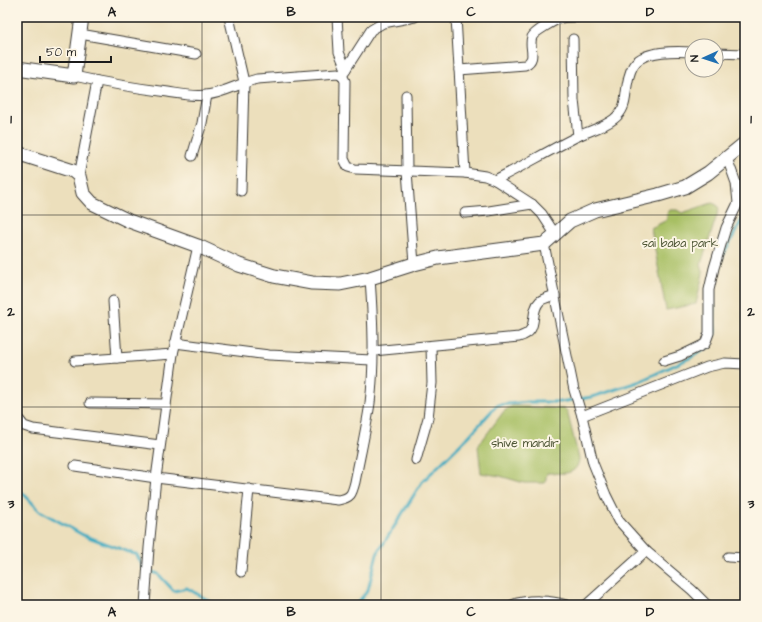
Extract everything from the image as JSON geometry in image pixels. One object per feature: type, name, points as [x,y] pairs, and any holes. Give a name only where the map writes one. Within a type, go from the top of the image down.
[{"type":"street","points":[[74,76],[82,17]]},
{"type":"street","points":[[229,17],[244,82],[241,191]]},
{"type":"street","points":[[337,17],[339,52],[345,81],[344,159],[348,167],[355,169],[465,173],[485,176],[532,204],[542,214],[555,234]]},
{"type":"street","points":[[17,68],[147,89],[194,95],[207,95],[218,93],[244,82],[257,79],[344,72],[371,30],[383,23],[415,17]]},
{"type":"street","points":[[456,17],[465,173]]},
{"type":"street","points":[[459,70],[526,65],[530,63],[532,59],[531,41],[534,34],[555,20],[577,17]]},
{"type":"street","points":[[80,34],[196,54]]},
{"type":"street","points":[[573,39],[574,100],[578,136]]},
{"type":"street","points":[[494,180],[578,136],[613,120],[624,107],[630,72],[633,65],[638,60],[644,56],[660,52],[684,52]]},
{"type":"street","points":[[724,53],[745,54]]},
{"type":"street","points":[[97,81],[79,176],[83,193],[92,203],[129,221],[198,246],[239,265],[274,276],[312,284],[340,284],[370,278],[438,258],[544,244],[570,221],[595,210],[685,187],[708,173],[745,143]]},
{"type":"street","points":[[192,156],[202,123],[207,95]]},
{"type":"street","points":[[406,96],[407,171],[414,264]]},
{"type":"street","points":[[17,152],[73,171],[79,176]]},
{"type":"street","points":[[664,361],[680,356],[705,344],[709,333],[709,290],[712,275],[726,228],[738,203],[736,183],[727,158]]},
{"type":"street","points":[[465,213],[489,211],[532,204]]},
{"type":"street","points":[[544,244],[574,390],[593,463],[606,495],[619,521],[646,551],[692,590],[707,605]]},
{"type":"street","points":[[145,605],[156,478],[173,354],[198,246]]},
{"type":"street","points":[[75,466],[156,478],[338,500],[347,498],[352,494],[355,482],[370,403],[373,356],[373,315],[370,278]]},
{"type":"street","points":[[175,343],[269,354],[373,356],[431,346],[526,335],[532,329],[536,307],[539,302],[545,298],[555,295]]},
{"type":"street","points":[[114,301],[117,358]]},
{"type":"street","points":[[416,460],[428,418],[431,397],[431,346]]},
{"type":"street","points":[[75,361],[173,354]]},
{"type":"street","points":[[582,416],[707,367],[726,363],[745,364]]},
{"type":"street","points":[[90,403],[166,404]]},
{"type":"street","points":[[17,417],[24,426],[33,429],[160,446]]},
{"type":"street","points":[[241,572],[249,489]]},
{"type":"street","points":[[586,605],[646,551]]},
{"type":"street","points":[[728,557],[745,558]]},
{"type":"street","points":[[512,605],[537,601],[566,605]]},
{"type":"green space","name":"sai baba park","points":[[712,203],[717,205],[719,209],[701,264],[703,273],[696,304],[666,310],[651,228],[667,220],[667,214],[670,210],[677,210],[682,213]]},
{"type":"green space","name":"shive mandir","points":[[512,406],[565,409],[567,411],[579,459],[578,465],[575,469],[568,473],[547,473],[545,483],[524,483],[500,476],[481,473],[478,446],[504,411]]},
{"type":"waterway","points":[[721,259],[745,214]]},
{"type":"waterway","points":[[356,605],[368,590],[377,554],[422,482],[469,436],[497,405],[528,402],[560,402],[592,397],[638,382],[690,358],[709,347],[715,333],[713,293],[715,284]]},
{"type":"waterway","points":[[17,487],[40,511],[83,535],[137,555],[144,569],[158,574],[174,591],[187,588],[216,605]]}]
